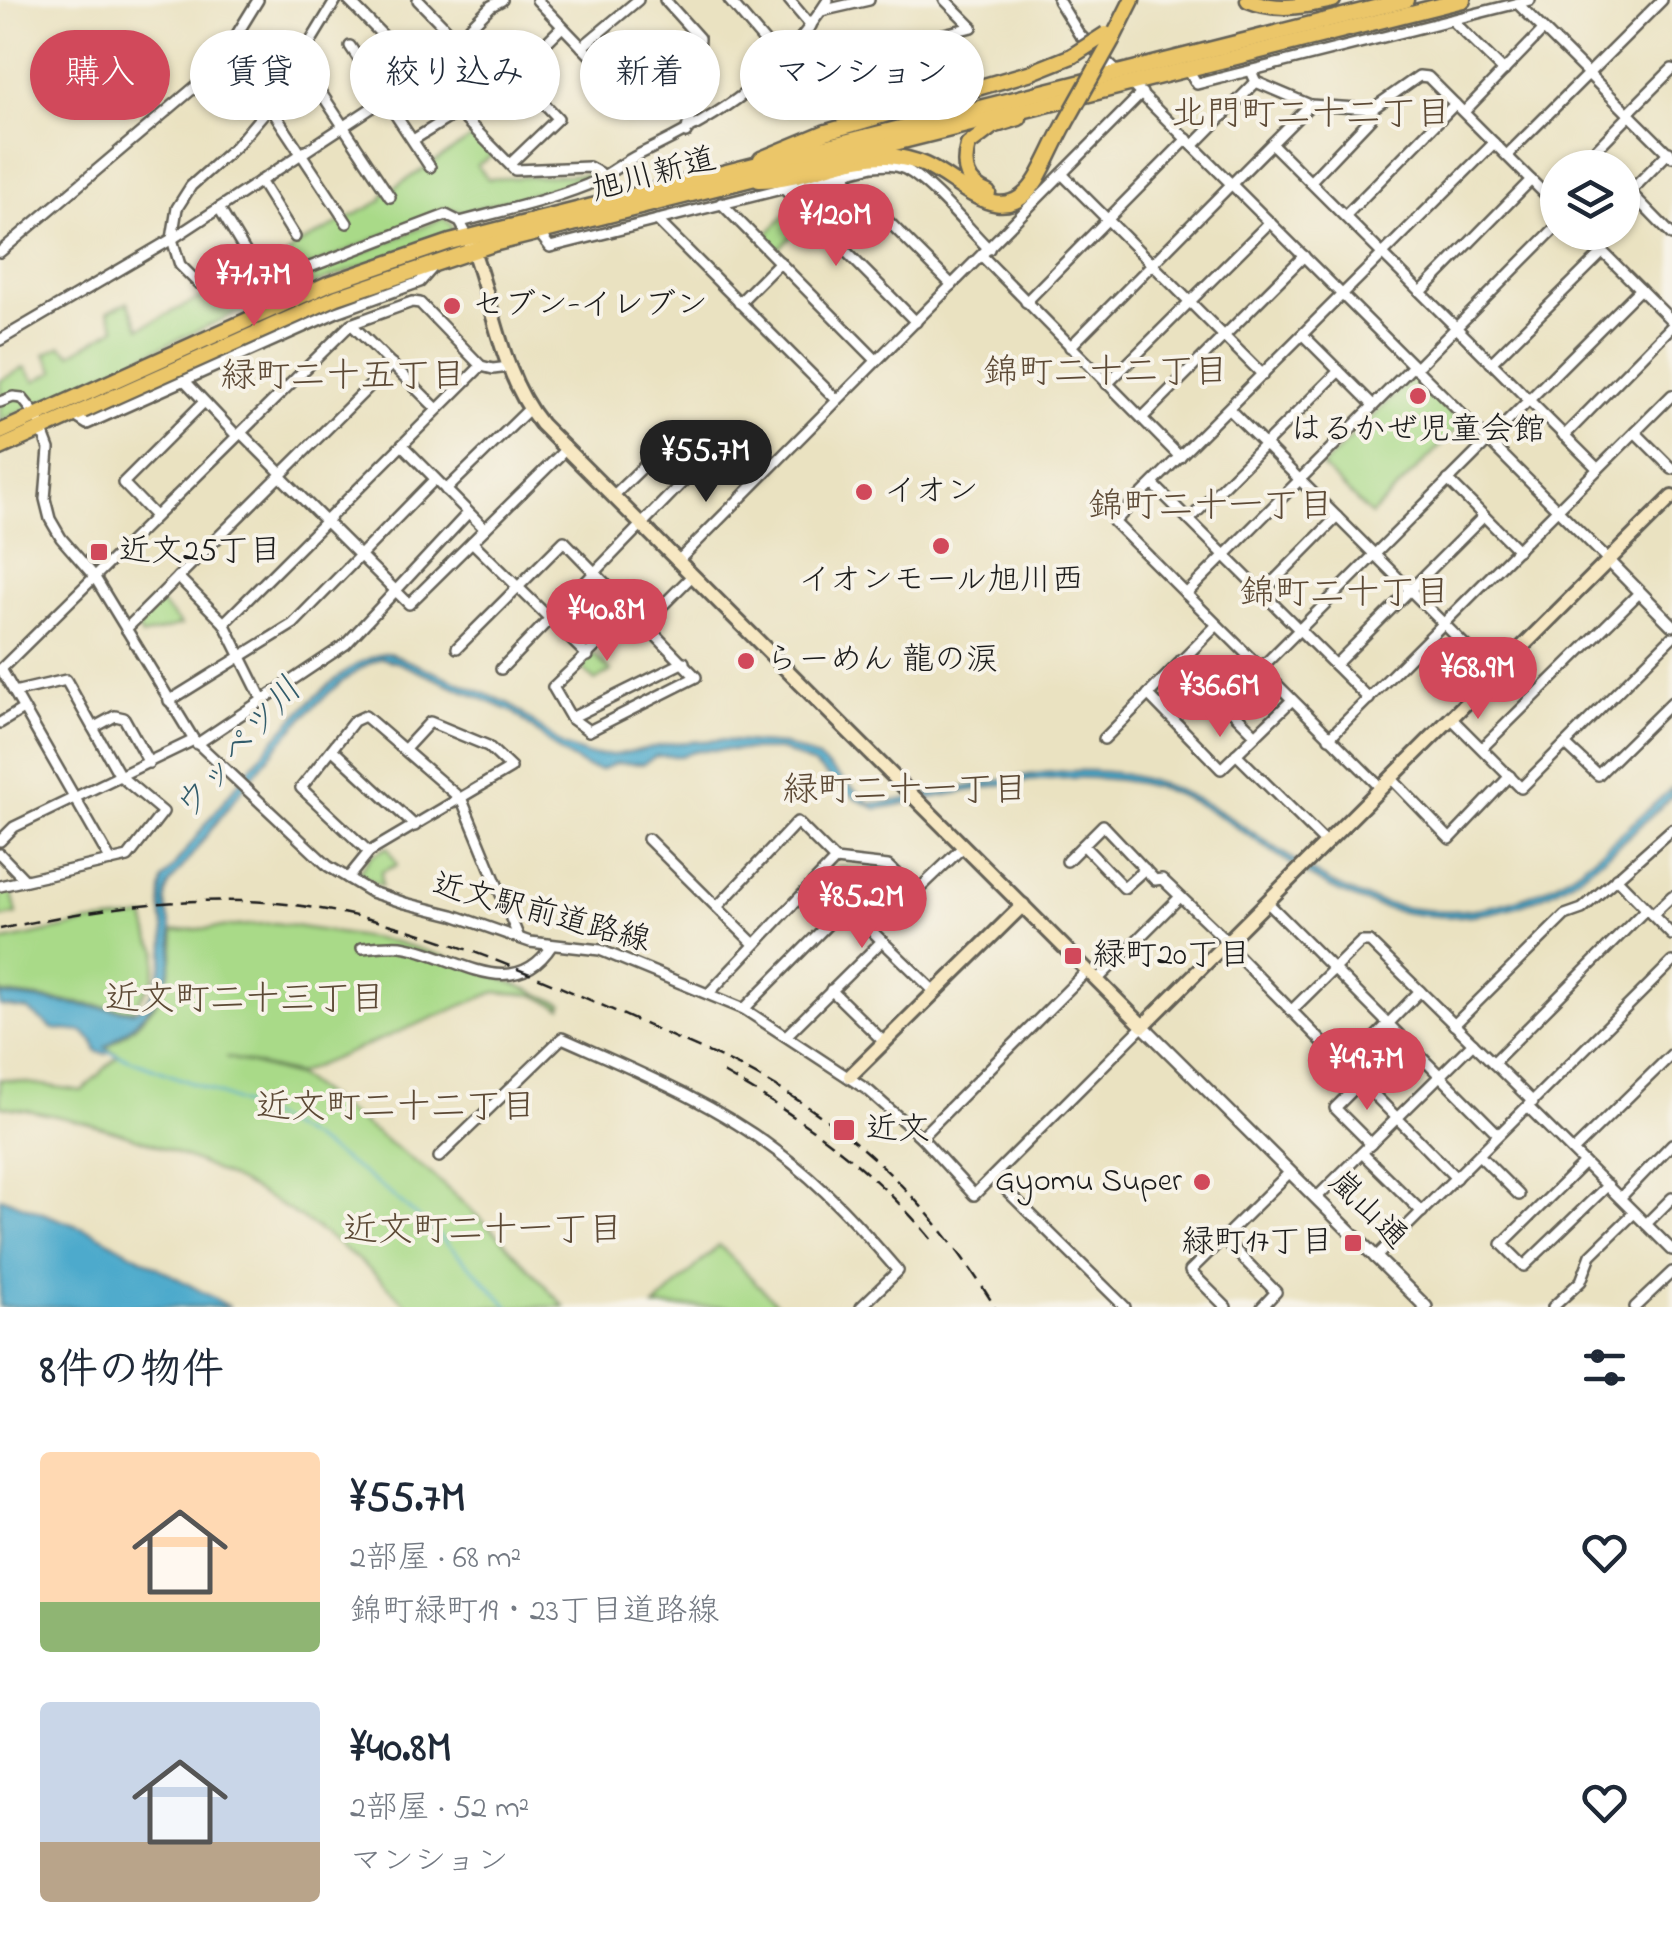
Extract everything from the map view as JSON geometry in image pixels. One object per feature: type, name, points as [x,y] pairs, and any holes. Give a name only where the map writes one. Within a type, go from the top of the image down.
[{"type":"main road","points":[[1248,0],[1271,7],[1300,8],[1333,0]]},
{"type":"main road","name":"旭川新道","points":[[0,448],[39,422],[328,284],[732,171],[1124,78],[1406,0]]},
{"type":"main road","name":"旭川新道","points":[[0,432],[72,415],[337,297],[437,262],[470,244],[539,233],[1105,90],[1124,78],[1188,70],[1463,0]]},
{"type":"main road","points":[[748,180],[782,180],[860,159],[896,157],[926,166],[975,198],[1004,204],[1025,194],[1036,180],[1109,37],[1130,5]]},
{"type":"main road","points":[[732,171],[826,132],[1032,72],[1109,37]]},
{"type":"main road","points":[[1045,161],[1018,191],[1004,196],[990,194],[972,184],[964,158],[968,145],[993,126],[1105,90]]},
{"type":"main road","points":[[470,244],[509,368],[529,408],[1143,1026],[1672,497]]},
{"type":"main road","points":[[850,1076],[1023,905]]},
{"type":"street","points":[[0,252],[215,70],[258,0]]},
{"type":"street","points":[[318,30],[336,0]]},
{"type":"street","points":[[348,0],[379,30]]},
{"type":"street","points":[[418,0],[446,30]]},
{"type":"street","points":[[465,30],[488,3],[502,0]]},
{"type":"street","points":[[537,0],[580,45]]},
{"type":"street","points":[[602,30],[638,0]]},
{"type":"street","points":[[664,0],[692,30]]},
{"type":"street","points":[[728,0],[751,30]]},
{"type":"street","points":[[789,0],[810,26]]},
{"type":"street","points":[[807,30],[828,0]]},
{"type":"street","points":[[821,11],[868,0]]},
{"type":"street","points":[[944,0],[972,27],[960,30]]},
{"type":"street","points":[[1058,0],[1079,34],[1640,592],[1670,617]]},
{"type":"street","points":[[1188,70],[1197,84],[1530,0]]},
{"type":"street","points":[[1506,156],[1662,0]]},
{"type":"street","points":[[1516,3],[1671,153],[1640,183]]},
{"type":"street","points":[[1452,20],[1504,71]]},
{"type":"street","points":[[559,30],[562,27]]},
{"type":"street","points":[[1464,112],[1543,30]]},
{"type":"street","points":[[1595,150],[1672,69]]},
{"type":"street","points":[[1251,71],[1256,82],[1310,105],[1372,108],[1419,76],[1428,77],[1540,189]]},
{"type":"street","points":[[1026,302],[1108,219],[1256,82]]},
{"type":"street","points":[[678,562],[1142,94]]},
{"type":"street","points":[[460,222],[586,185],[686,133],[740,99]]},
{"type":"street","points":[[1345,216],[1455,104]]},
{"type":"street","points":[[330,105],[390,196]]},
{"type":"street","points":[[1070,346],[1310,105]]},
{"type":"street","points":[[1310,182],[1371,118],[1372,108]]},
{"type":"street","points":[[258,120],[192,186],[177,208],[172,240],[180,265],[198,283],[235,293],[266,286],[446,215],[460,222],[470,244]]},
{"type":"street","points":[[280,120],[348,223]]},
{"type":"street","points":[[0,340],[172,240],[353,120]]},
{"type":"street","points":[[398,120],[430,167]]},
{"type":"street","points":[[412,140],[445,120]]},
{"type":"street","points":[[510,164],[556,120]]},
{"type":"street","points":[[686,133],[689,120]]},
{"type":"street","points":[[466,121],[515,170],[589,167],[606,176]]},
{"type":"street","points":[[1494,143],[1114,522],[1329,738],[1450,838],[1510,776]]},
{"type":"street","points":[[1272,144],[1598,469]]},
{"type":"street","points":[[539,233],[550,246],[873,166],[905,169],[1026,302],[1180,457]]},
{"type":"street","points":[[841,174],[952,285]]},
{"type":"street","points":[[1062,174],[1263,375]]},
{"type":"street","points":[[1420,292],[1531,180]]},
{"type":"street","points":[[260,181],[295,237]]},
{"type":"street","points":[[784,188],[916,322]]},
{"type":"street","points":[[721,204],[876,360]]},
{"type":"street","points":[[219,208],[266,286]]},
{"type":"street","points":[[1640,208],[1672,235]]},
{"type":"street","points":[[657,220],[837,400]]},
{"type":"street","points":[[1107,384],[1270,222]]},
{"type":"street","points":[[1186,594],[1540,243]]},
{"type":"street","points":[[1491,364],[1603,252],[1672,324],[1564,436]]},
{"type":"street","points":[[1142,418],[1304,256]]},
{"type":"street","points":[[72,415],[87,424],[337,312],[420,282],[437,262]]},
{"type":"street","points":[[739,303],[780,262]]},
{"type":"street","points":[[1261,668],[1640,289]]},
{"type":"street","points":[[111,861],[0,670],[351,324],[412,302],[420,303],[481,366],[493,370],[509,368]]},
{"type":"street","points":[[351,324],[437,409]]},
{"type":"street","points":[[1303,335],[1373,406]]},
{"type":"street","points":[[126,629],[392,364]]},
{"type":"street","points":[[224,623],[481,366]]},
{"type":"street","points":[[1190,519],[1339,370]]},
{"type":"street","points":[[186,382],[409,604],[566,449]]},
{"type":"street","points":[[1329,738],[1672,395]]},
{"type":"street","points":[[0,402],[22,398],[39,422],[48,448],[45,499],[50,519],[94,576],[196,742]]},
{"type":"street","points":[[155,516],[123,482],[204,402]]},
{"type":"street","points":[[446,490],[529,408]]},
{"type":"street","points":[[1228,409],[1494,674]]},
{"type":"street","points":[[501,669],[706,459],[678,432],[613,496]]},
{"type":"street","points":[[1635,432],[1672,469]]},
{"type":"street","points":[[402,445],[485,530]]},
{"type":"street","points":[[169,701],[294,624],[435,479]]},
{"type":"street","points":[[1448,480],[1518,550]]},
{"type":"street","points":[[1153,484],[1369,699]]},
{"type":"street","points":[[0,842],[14,827],[196,742],[346,644],[393,589],[468,513]]},
{"type":"street","points":[[1334,665],[1484,516]]},
{"type":"street","points":[[1263,592],[1337,517]]},
{"type":"street","points":[[472,542],[588,656]]},
{"type":"street","points":[[456,648],[564,542],[634,611],[684,662],[696,677],[589,731],[571,718],[553,687],[634,611]]},
{"type":"street","points":[[645,623],[692,576]]},
{"type":"street","points":[[178,577],[224,623],[263,700]]},
{"type":"street","points":[[1482,748],[1640,592]]},
{"type":"street","points":[[1104,739],[1218,625]]},
{"type":"street","points":[[1451,718],[1521,788],[1672,637]]},
{"type":"street","points":[[1181,660],[1256,735]]},
{"type":"street","points":[[571,718],[684,662]]},
{"type":"street","points":[[0,886],[128,857],[163,812],[120,776],[66,680],[14,692]]},
{"type":"street","points":[[1148,694],[1221,769],[1292,700]]},
{"type":"street","points":[[1565,744],[1598,775],[1672,702]]},
{"type":"street","points":[[0,723],[23,710]]},
{"type":"street","points":[[93,728],[115,716],[124,718],[148,763]]},
{"type":"street","points":[[368,852],[300,788],[354,721],[365,716],[462,800],[520,938]]},
{"type":"street","points":[[348,878],[368,852],[512,768],[488,746],[430,722],[405,749]]},
{"type":"street","name":"近文駅前道路線","points":[[196,742],[328,866],[348,878],[388,898],[520,938],[600,950],[744,1009],[850,1076],[921,1137],[974,1195],[992,1176]]},
{"type":"street","points":[[332,750],[415,826]]},
{"type":"street","points":[[1236,754],[1322,848]]},
{"type":"street","points":[[718,906],[797,822],[835,860],[888,866],[916,892],[964,846]]},
{"type":"street","points":[[1067,861],[1103,826],[1155,880],[1162,879],[1227,943],[1456,1178]]},
{"type":"street","points":[[1454,1025],[1565,916],[1582,909],[1672,829]]},
{"type":"street","points":[[648,839],[754,944]]},
{"type":"street","points":[[1083,845],[1124,888],[1145,869]]},
{"type":"street","points":[[0,854],[25,880]]},
{"type":"street","points":[[709,994],[835,860]]},
{"type":"street","points":[[1616,878],[1672,935]]},
{"type":"street","points":[[818,880],[934,992]]},
{"type":"street","points":[[1493,1063],[1649,912],[1672,896]]},
{"type":"street","points":[[921,1137],[1180,897]]},
{"type":"street","points":[[1267,902],[1498,1134]]},
{"type":"street","points":[[744,1009],[846,906]]},
{"type":"street","points":[[787,1036],[880,942]]},
{"type":"street","points":[[1292,1010],[1362,942],[1370,942],[1493,1063],[1584,1164],[1672,1250]]},
{"type":"street","points":[[362,948],[402,946],[492,975],[511,976],[542,960],[552,945]]},
{"type":"street","points":[[1375,1258],[1672,962]]},
{"type":"street","points":[[831,990],[884,1042]]},
{"type":"street","points":[[1348,1066],[1420,991]]},
{"type":"street","points":[[1125,1307],[992,1176],[1143,1026]]},
{"type":"street","name":"嵐山通","points":[[1143,1026],[1426,1307]]},
{"type":"street","points":[[439,1158],[562,1038],[683,1093],[727,1118],[779,1152],[826,1193],[898,1270],[862,1307]]},
{"type":"street","points":[[1316,1198],[1473,1043]]},
{"type":"street","points":[[1573,1151],[1672,1054]]},
{"type":"street","points":[[1362,1081],[1336,1108],[1370,1144]]},
{"type":"street","points":[[1620,1198],[1672,1144]]},
{"type":"street","points":[[1362,1153],[1422,1212]]},
{"type":"street","points":[[1479,1154],[1520,1194]]},
{"type":"street","points":[[1584,1164],[1502,1244],[1524,1266],[1608,1185]]},
{"type":"street","points":[[1226,1307],[1190,1271],[1289,1172]]},
{"type":"street","points":[[1646,1224],[1672,1198]]},
{"type":"street","points":[[1553,1307],[1582,1280],[1591,1255],[1634,1213]]},
{"type":"street","points":[[1223,1238],[1276,1292],[1262,1307]]},
{"type":"street","points":[[1636,1307],[1672,1272]]},
{"type":"green space","points":[[474,136],[493,155],[477,165],[488,179],[593,174],[587,179],[464,212],[445,208],[247,291],[198,283],[249,261],[256,273],[278,265],[296,246],[381,201],[383,195]]},
{"type":"green space","points":[[794,206],[808,220],[775,252],[762,239]]},
{"type":"green space","points":[[443,218],[451,224],[453,233],[241,311],[0,421],[0,381],[25,367],[35,381],[55,371],[45,354],[61,346],[71,354],[116,328],[108,311],[128,302],[140,328],[202,297],[225,301],[270,293]]},
{"type":"green space","points":[[1413,376],[1462,424],[1371,515],[1322,467]]},
{"type":"green space","points":[[159,602],[181,625],[142,636],[136,626]]},
{"type":"green space","points":[[594,654],[611,671],[595,681],[581,667]]},
{"type":"green space","points":[[388,847],[397,865],[381,872],[382,886],[358,874],[371,856]]},
{"type":"green space","points":[[838,866],[884,872],[864,892]]},
{"type":"green space","points":[[11,889],[17,914],[0,918],[0,891]]},
{"type":"green space","points":[[145,917],[151,941],[158,950],[154,978],[133,1010],[0,993],[0,942],[89,923]]},
{"type":"green space","points":[[275,923],[395,942],[462,962],[563,1004],[562,1008],[534,995],[495,992],[297,1074],[226,1057],[299,1077],[429,1172],[497,1234],[565,1307],[409,1307],[322,1232],[221,1173],[113,1131],[0,1106],[0,1079],[82,1091],[119,1055],[106,1048],[137,1024],[158,1000],[170,970],[174,931]]},
{"type":"green space","points":[[719,1245],[780,1307],[654,1307]]},
{"type":"water","points":[[389,653],[510,704],[563,746],[588,755],[615,755],[673,743],[719,740],[784,745],[818,758],[870,803],[1053,772],[1127,775],[1203,802],[1347,890],[1416,909],[1452,911],[1522,898],[1586,863],[1672,788],[1672,797],[1594,865],[1536,899],[1472,915],[1407,913],[1343,894],[1217,815],[1155,787],[1121,780],[1051,779],[981,788],[877,809],[856,799],[814,765],[781,750],[701,750],[680,756],[656,756],[643,764],[616,763],[600,770],[586,767],[560,752],[513,712],[381,658],[354,673],[297,725],[171,882],[165,899],[172,948],[165,982],[134,1024],[105,1047],[109,1050],[107,1054],[97,1052],[93,1041],[83,1032],[53,1029],[28,1010],[0,1006],[0,995],[134,1012],[142,1006],[155,986],[163,962],[163,880],[236,785],[299,713],[331,683],[362,662]]},
{"type":"water","points":[[0,1197],[93,1232],[230,1307],[0,1307]]},
{"type":"waterway","points":[[107,1051],[241,1103],[346,1161],[459,1254],[509,1307]]},
{"type":"railway","points":[[0,929],[131,906],[197,901],[264,902],[323,909],[383,923],[499,962],[724,1059],[806,1105],[878,1162],[910,1195],[941,1230],[995,1307]]},
{"type":"railway","points":[[723,1073],[837,1148],[888,1193],[935,1244]]},
{"type":"place","name":"セブン-イレブン","points":[[452,306]]},
{"type":"place","name":"はるかぜ児童会館","points":[[1418,396]]},
{"type":"place","name":"イオン","points":[[864,492]]},
{"type":"place","name":"イオンモール旭川西","points":[[941,546]]},
{"type":"place","name":"近文25丁目","points":[[99,552]]},
{"type":"place","name":"らーめん 龍の涙","points":[[746,661]]},
{"type":"place","name":"緑町20丁目","points":[[1073,956]]},
{"type":"place","name":"近文","points":[[844,1130]]},
{"type":"place","name":"Gyomu Super","points":[[1202,1182]]},
{"type":"place","name":"緑町17丁目","points":[[1353,1243]]},
{"type":"district","name":"北門町二十二丁目","points":[[1311,115]]},
{"type":"district","name":"錦町二十二丁目","points":[[1106,373]]},
{"type":"district","name":"緑町二十五丁目","points":[[343,377]]},
{"type":"district","name":"錦町二十一丁目","points":[[1211,507]]},
{"type":"district","name":"錦町二十丁目","points":[[1345,594]]},
{"type":"district","name":"緑町二十一丁目","points":[[905,791]]},
{"type":"district","name":"近文町二十三丁目","points":[[245,1000]]},
{"type":"district","name":"近文町二十二丁目","points":[[396,1108]]},
{"type":"district","name":"近文町二十一丁目","points":[[483,1231]]},
{"type":"water label","name":"ウッペツ川","points":[[239,750]]}]
